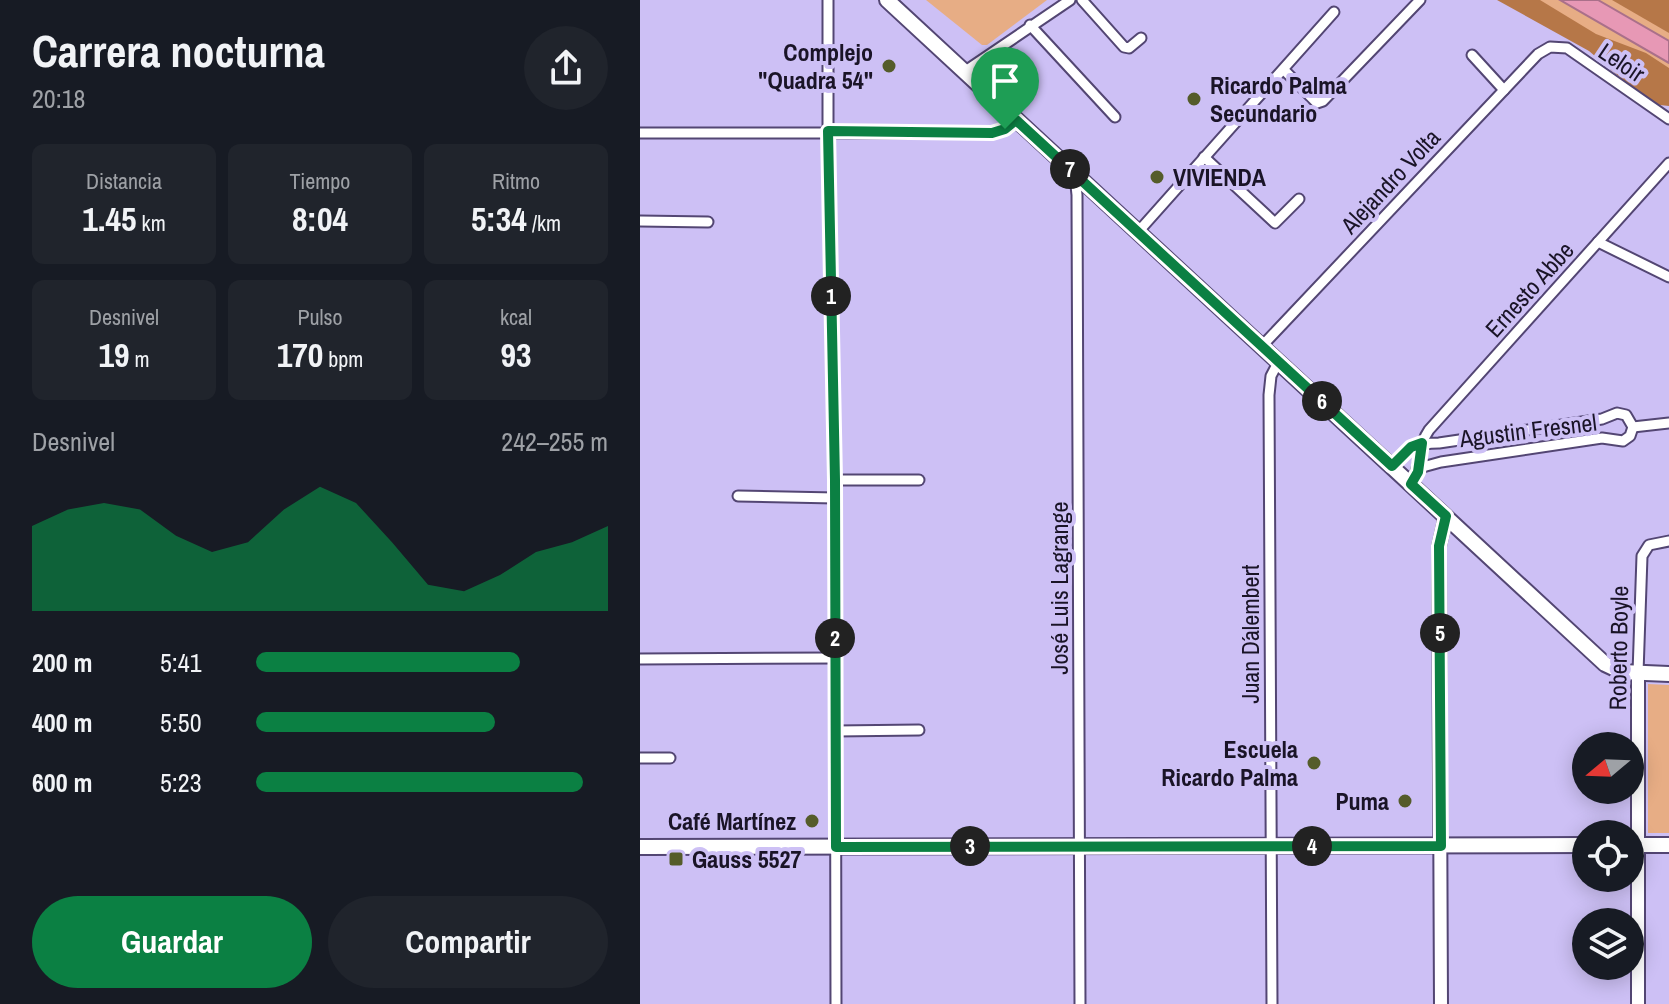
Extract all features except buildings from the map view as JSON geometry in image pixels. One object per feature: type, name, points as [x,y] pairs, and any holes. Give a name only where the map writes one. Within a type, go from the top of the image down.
[{"type":"main road","points":[[887,0],[1605,664],[1622,672],[1669,674]]},
{"type":"main road","points":[[1441,1004],[1439,546],[1446,516]]},
{"type":"main road","name":"Roberto Boyle","points":[[1635,820],[1638,673]]},
{"type":"main road","points":[[640,847],[1572,845]]},
{"type":"main road","points":[[1644,845],[1669,845]]},
{"type":"main road","name":"Roberto Boyle","points":[[1635,892],[1638,1004]]},
{"type":"street","points":[[828,0],[835,480],[836,1004]]},
{"type":"street","points":[[964,72],[1070,0]]},
{"type":"street","points":[[1082,0],[1124,47],[1129,48],[1141,38]]},
{"type":"street","points":[[1284,70],[1317,103],[1323,101],[1420,0]]},
{"type":"street","points":[[1138,232],[1334,12]]},
{"type":"street","points":[[1030,25],[1115,117]]},
{"type":"street","name":"Alejandro Volta","points":[[1262,346],[1538,54],[1550,47]]},
{"type":"street","name":"Leloir","points":[[1550,47],[1567,48],[1669,119]]},
{"type":"street","points":[[1472,55],[1504,90]]},
{"type":"street","points":[[640,133],[992,133],[1005,129],[1016,120]]},
{"type":"street","points":[[1204,157],[1275,223],[1299,199]]},
{"type":"street","name":"Ernesto Abbe","points":[[1392,466],[1411,447],[1422,443],[1429,430],[1669,163]]},
{"type":"street","name":"José Luis Lagrange","points":[[1075,173],[1080,1004]]},
{"type":"street","points":[[640,221],[708,222]]},
{"type":"street","points":[[1598,242],[1669,277]]},
{"type":"street","name":"Juan D´alembert","points":[[1272,1004],[1269,395],[1271,376],[1279,361]]},
{"type":"street","name":"Agustin Fresnel","points":[[1419,468],[1602,438],[1623,441],[1630,436],[1633,427],[1626,415],[1617,413],[1602,419],[1422,443]]},
{"type":"street","name":"Agustin Fresnel","points":[[1633,427],[1669,423]]},
{"type":"street","points":[[1411,484],[1419,468],[1422,443]]},
{"type":"street","points":[[835,480],[919,480]]},
{"type":"street","points":[[738,496],[835,498]]},
{"type":"street","name":"Roberto Boyle","points":[[1638,673],[1642,556],[1649,545],[1664,542]]},
{"type":"street","points":[[640,659],[835,658]]},
{"type":"street","points":[[836,731],[919,730]]},
{"type":"street","points":[[640,758],[670,758]]},
{"type":"shaded area","points":[[926,0],[1047,0],[987,45],[982,45]]},
{"type":"shaded area","points":[[1497,0],[1540,0],[1596,34],[1646,53],[1669,68],[1669,106],[1651,104],[1589,51]]},
{"type":"shaded area","points":[[1513,0],[1560,0],[1669,63],[1669,89]]},
{"type":"shaded area","points":[[1560,0],[1598,0],[1669,41],[1669,63]]},
{"type":"shaded area","points":[[1598,0],[1669,0],[1669,41]]},
{"type":"shaded area","points":[[1612,0],[1669,0],[1669,33]]},
{"type":"shaded area","points":[[1648,684],[1669,685],[1669,833],[1648,833]]},
{"type":"place","name":"Complejo \"Quadra 54\"","points":[[889,66]]},
{"type":"place","name":"Ricardo Palma Secundario","points":[[1194,99]]},
{"type":"place","name":"VIVIENDA","points":[[1157,177]]},
{"type":"place","name":"Escuela Ricardo Palma","points":[[1314,763]]},
{"type":"place","name":"Puma","points":[[1405,801]]},
{"type":"place","name":"Café Martínez","points":[[812,821]]},
{"type":"place","name":"Gauss 5527","points":[[676,859]]},
{"type":"route","points":[[1016,120],[1036,136],[1392,466],[1411,447],[1422,443],[1418,472],[1411,484],[1446,516],[1439,546],[1441,846],[836,847],[835,480],[828,131],[992,133],[1005,129],[1016,120]]}]
